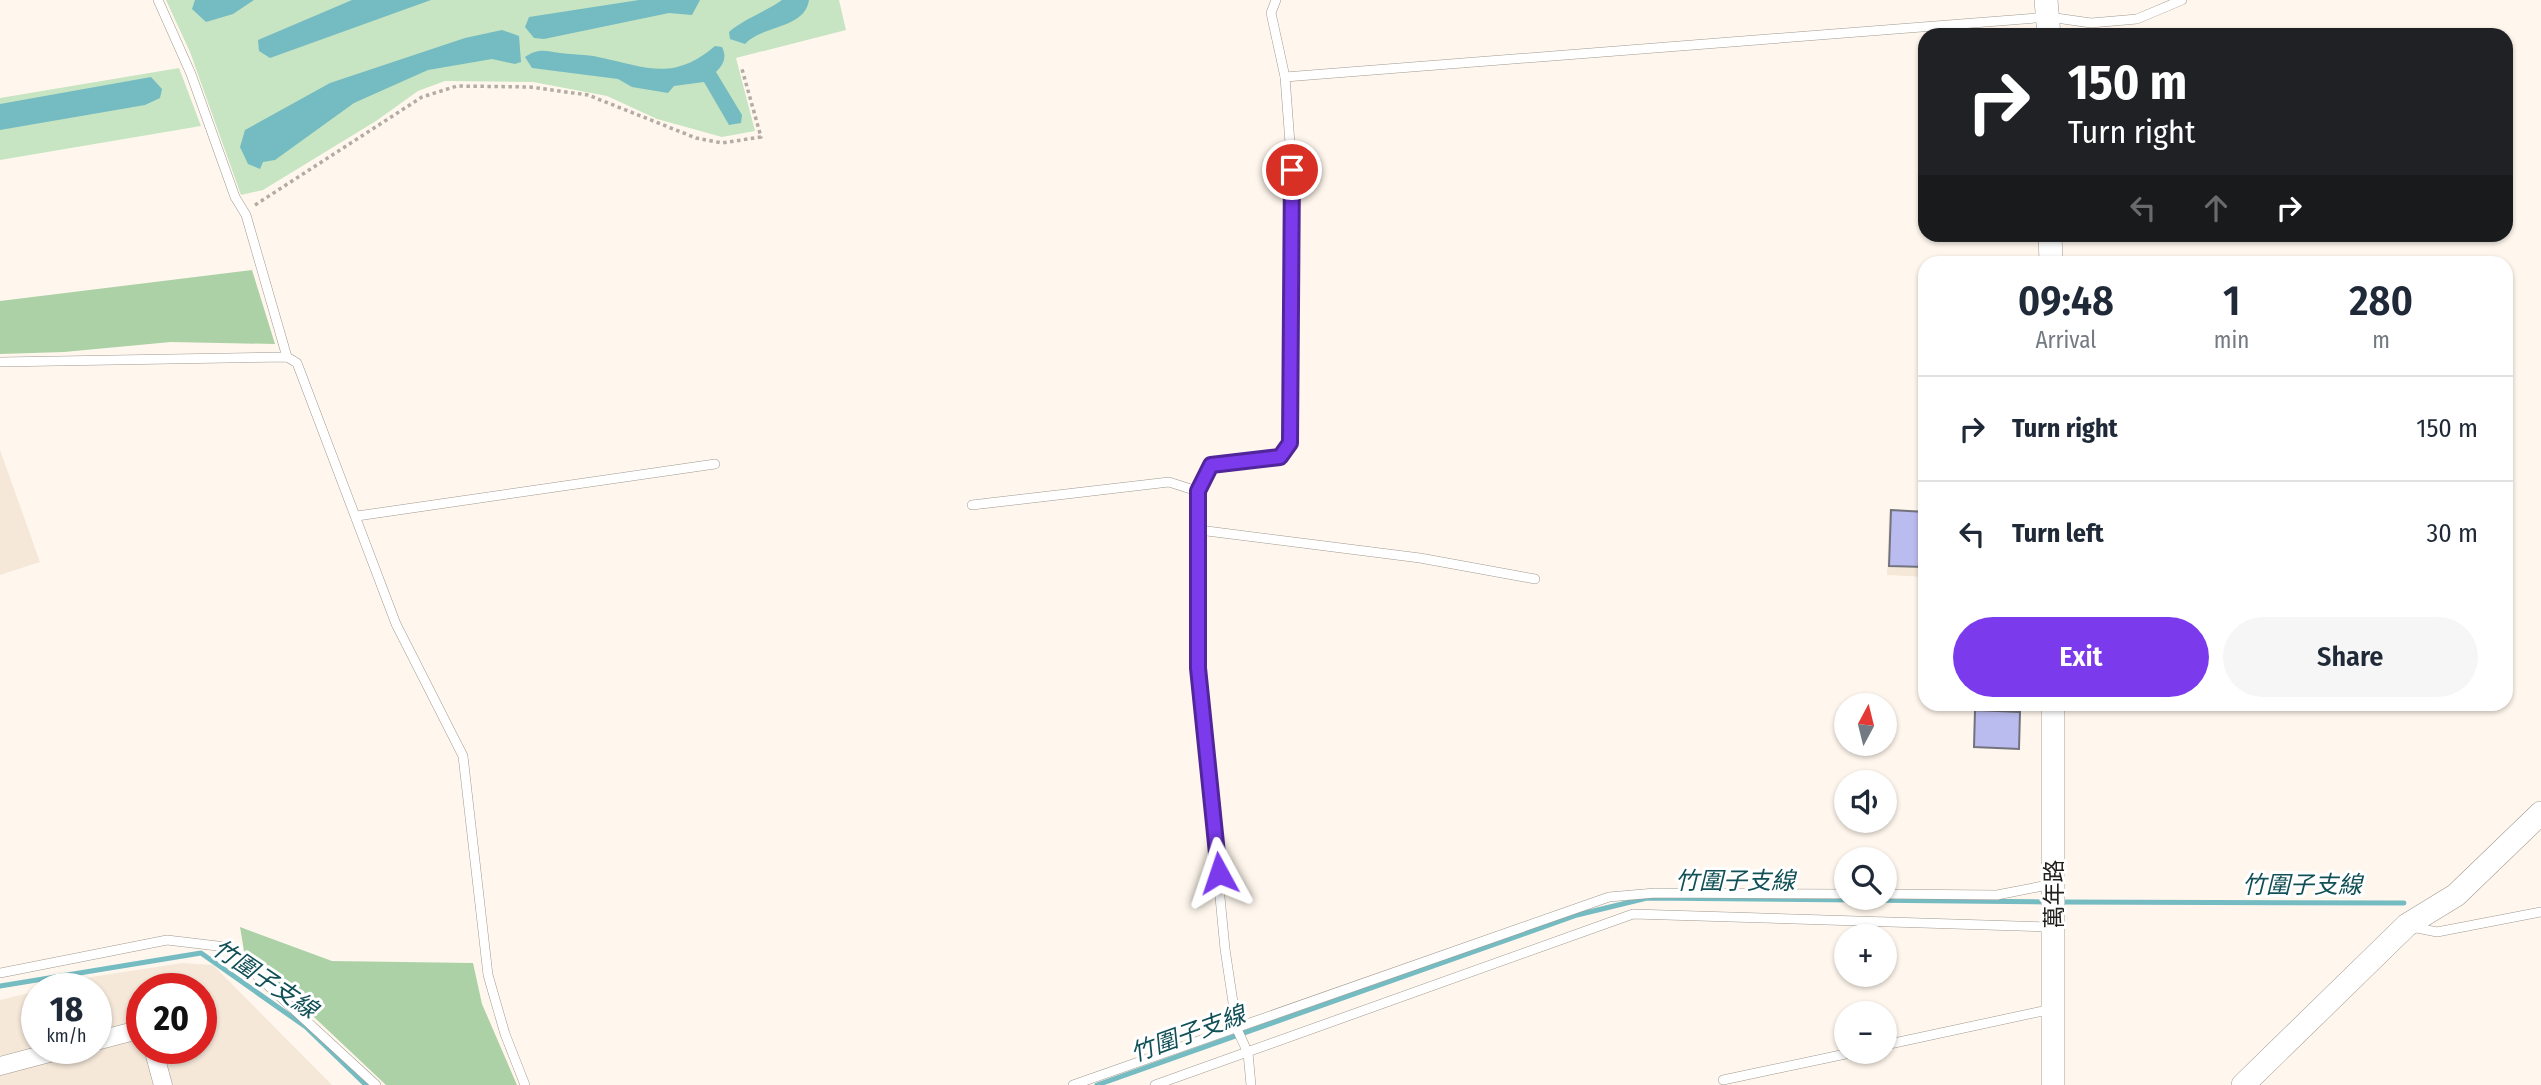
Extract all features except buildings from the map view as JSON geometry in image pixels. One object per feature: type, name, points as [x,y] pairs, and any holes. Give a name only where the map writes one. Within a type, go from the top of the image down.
[{"type":"street","name":"萬年路","points":[[2053,711],[2053,1085]]},
{"type":"street","points":[[2243,1085],[2407,925],[2456,895],[2541,813]]},
{"type":"street","points":[[0,1066],[21,1060]]},
{"type":"street","points":[[157,1064],[163,1085]]},
{"type":"lane","points":[[158,0],[191,74],[235,197],[244,212],[287,357]]},
{"type":"lane","points":[[1251,1085],[1248,1053],[1237,1029],[1225,949],[1198,668],[1198,491],[1211,465],[1280,457],[1290,443],[1292,170],[1285,77],[1271,13],[1276,0]]},
{"type":"lane","points":[[1285,77],[2048,17],[2091,23],[2137,19],[2182,0]]},
{"type":"lane","points":[[0,362],[287,357],[297,363],[396,624],[463,756],[488,975],[505,1034],[526,1085]]},
{"type":"lane","points":[[357,516],[715,464]]},
{"type":"lane","points":[[972,505],[1169,482],[1198,491]]},
{"type":"lane","points":[[1199,530],[1420,558],[1535,579]]},
{"type":"lane","points":[[1897,894],[1997,895],[2054,884]]},
{"type":"lane","points":[[1073,1085],[1609,897],[1655,893],[1834,894]]},
{"type":"lane","points":[[2407,925],[2437,932],[2541,912]]},
{"type":"lane","points":[[1155,1085],[1633,914],[2055,927]]},
{"type":"lane","points":[[0,973],[167,940],[226,947],[376,1085]]},
{"type":"lane","points":[[1897,1042],[2053,1009]]},
{"type":"lane","points":[[1723,1080],[1834,1056]]},
{"type":"path","points":[[244,212],[422,97],[457,86],[530,87],[588,95],[684,134],[722,143],[761,137],[742,69]]},
{"type":"shaded area","points":[[0,450],[40,562],[0,575]]},
{"type":"shaded area","points":[[1889,509],[1918,511],[1918,577],[1887,575]]},
{"type":"shaded area","points":[[182,963],[213,965],[332,1085],[0,1085],[0,1000],[21,995],[21,1064],[112,1064],[112,974]]},
{"type":"green space","points":[[166,0],[839,0],[846,30],[736,58],[755,131],[722,137],[657,119],[607,96],[533,82],[445,81],[418,91],[376,121],[263,190],[241,195],[190,52]]},
{"type":"green space","points":[[179,68],[201,126],[0,160],[0,98]]},
{"type":"green space","points":[[252,270],[275,344],[171,342],[64,352],[0,354],[0,301]]},
{"type":"green space","points":[[240,927],[332,961],[473,963],[482,1004],[517,1085],[386,1085],[244,951]]},
{"type":"water","points":[[195,0],[254,0],[233,14],[206,22],[192,9]]},
{"type":"water","points":[[352,0],[431,0],[270,58],[259,51],[258,40]]},
{"type":"water","points":[[639,0],[700,0],[692,15],[669,13],[544,39],[534,38],[525,27],[529,17]]},
{"type":"water","points":[[782,0],[809,0],[806,9],[791,22],[762,33],[745,44],[730,39],[729,32],[735,27]]},
{"type":"water","points":[[502,30],[519,36],[521,62],[515,64],[492,59],[428,70],[354,103],[275,160],[263,162],[260,169],[248,164],[240,147],[245,130],[330,83],[465,38]]},
{"type":"water","points":[[715,46],[722,47],[724,54],[723,63],[716,72],[742,115],[741,123],[729,125],[704,82],[674,86],[668,93],[632,87],[618,79],[532,68],[525,57],[534,52],[546,51],[593,56],[659,69],[686,64]]},
{"type":"water","points":[[151,77],[162,89],[160,98],[145,105],[0,130],[0,104]]},
{"type":"waterway","name":"竹圍子支線","points":[[1097,1085],[1577,915],[1647,898],[2048,902]]},
{"type":"waterway","name":"竹圍子支線","points":[[2057,902],[2404,903]]},
{"type":"waterway","name":"竹圍子支線","points":[[0,986],[201,953],[306,1027],[366,1085]]},
{"type":"route","points":[[1219,873],[1198,668],[1198,491],[1211,465],[1280,457],[1290,443],[1292,170]]}]
